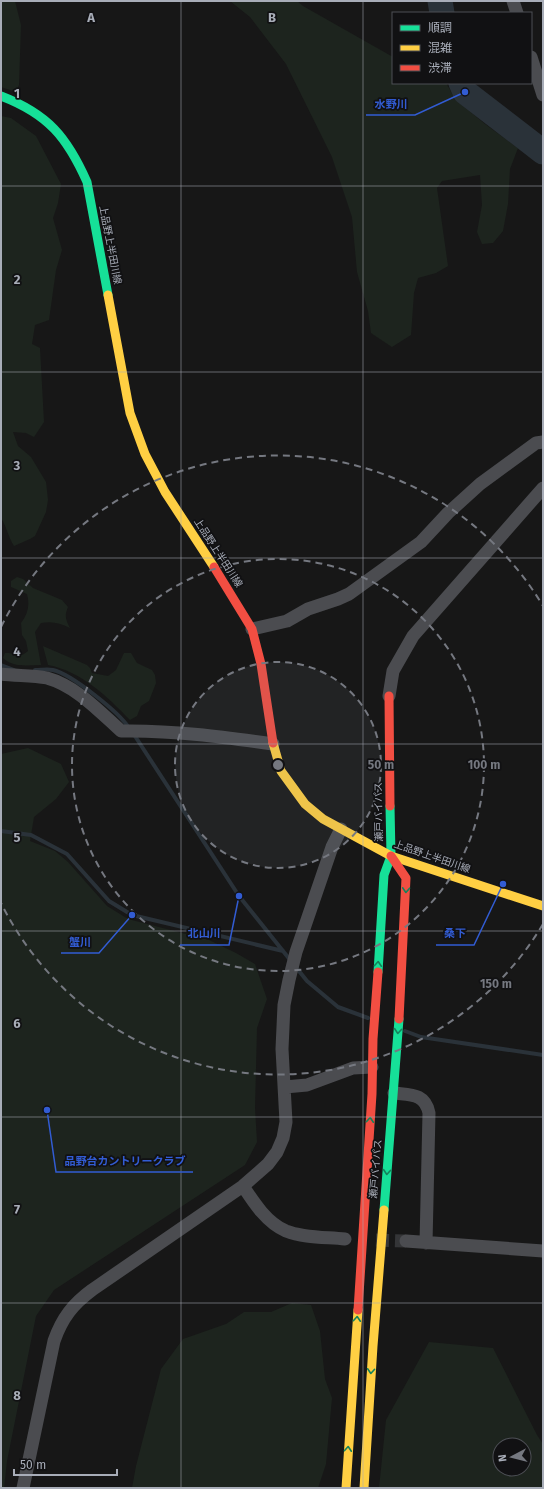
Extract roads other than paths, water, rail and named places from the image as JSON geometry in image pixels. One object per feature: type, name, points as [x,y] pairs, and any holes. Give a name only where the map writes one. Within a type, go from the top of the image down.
[{"type":"main road","name":"上品野上半田川線","points":[[1,96],[28,107],[40,115],[61,135],[71,148],[80,164],[87,182],[130,413],[145,454],[166,492],[252,629],[261,664],[273,744],[281,771],[294,791],[305,804],[323,819],[391,856],[543,906]]},
{"type":"main road","name":"瀬戸バイパス","points":[[346,1488],[372,1094],[373,1039],[384,875],[391,856],[389,696]]},
{"type":"main road","name":"瀬戸バイパス","points":[[364,1488],[373,1346],[400,1013],[406,878],[391,856]]},
{"type":"street","points":[[513,1],[517,12]]},
{"type":"street","points":[[532,60],[543,95]]},
{"type":"street","points":[[252,629],[287,621],[308,609],[349,594],[421,542],[448,513],[480,484],[536,443],[543,442]]},
{"type":"street","points":[[389,696],[393,671],[413,636],[543,488]]},
{"type":"street","points":[[1,674],[46,678],[59,683],[80,695],[121,731],[225,737],[273,744]]},
{"type":"street","points":[[23,1488],[54,1341],[59,1326],[68,1312],[79,1300],[92,1290],[243,1186],[268,1164],[277,1152],[283,1138],[286,1122],[282,1049],[284,1005],[296,952],[332,847],[340,829]]},
{"type":"street","points":[[285,1087],[307,1085],[353,1068],[372,1067]]},
{"type":"street","points":[[394,1093],[413,1095],[422,1099],[427,1105],[429,1113],[426,1243]]},
{"type":"street","points":[[243,1186],[273,1224],[286,1231],[298,1234],[345,1239]]},
{"type":"street","points":[[406,1241],[543,1251]]},
{"type":"waterway","points":[[440,1],[442,12]]},
{"type":"waterway","points":[[461,84],[465,92],[543,152]]},
{"type":"waterway","points":[[1,665],[14,670]]},
{"type":"waterway","points":[[35,670],[53,670],[71,678],[94,694],[124,721],[129,728]]},
{"type":"waterway","points":[[133,733],[239,896],[291,961]]},
{"type":"waterway","points":[[1,831],[31,835],[67,854],[109,901],[132,915],[283,951]]},
{"type":"waterway","points":[[295,966],[307,981],[338,1007],[368,1018]]},
{"type":"waterway","points":[[405,1031],[421,1037],[543,1055]]},
{"type":"tunnel","points":[[376,1240],[406,1241]]},
{"type":"place","name":"水野川","points":[[465,92]]},
{"type":"place","name":"桑下","points":[[503,884]]},
{"type":"place","name":"北山川","points":[[239,896]]},
{"type":"place","name":"蟹川","points":[[132,915]]},
{"type":"place","name":"品野台カントリークラブ","points":[[47,1110]]}]
